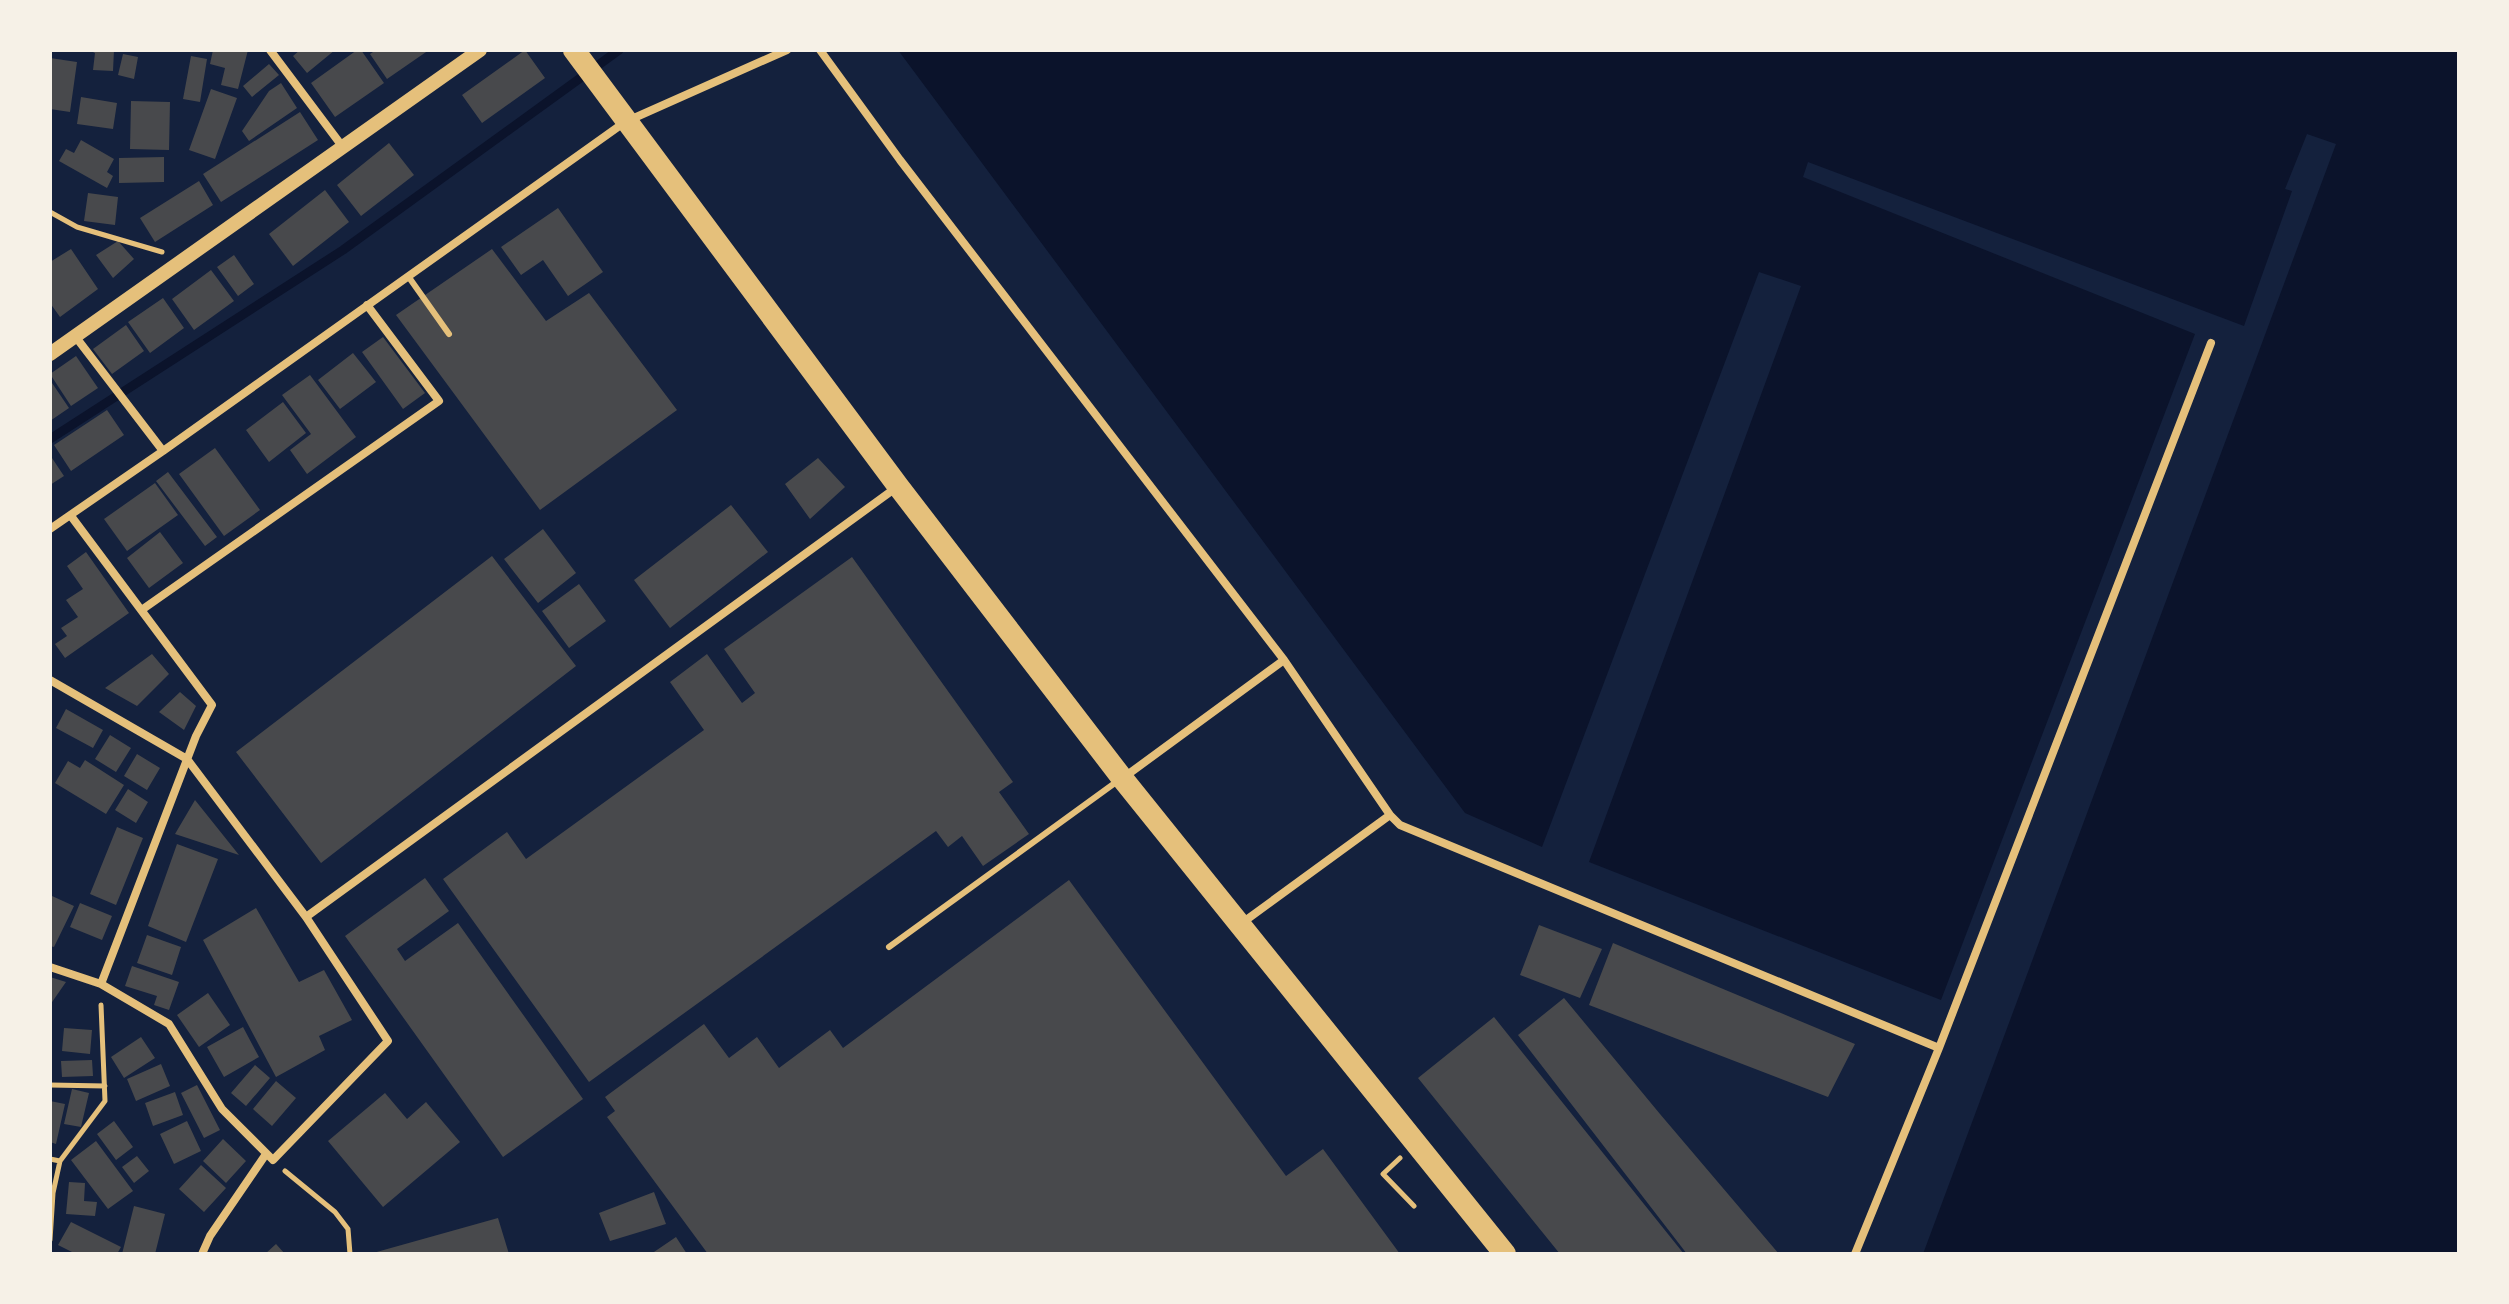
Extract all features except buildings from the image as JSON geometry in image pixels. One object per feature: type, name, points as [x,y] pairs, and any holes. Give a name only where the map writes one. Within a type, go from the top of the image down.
[{"type":"highway","points":[[574,50],[898,486],[1122,778],[1505,1254]]},
{"type":"street","points":[[270,50],[342,146]]},
{"type":"street","points":[[50,354],[480,50]]},
{"type":"street","points":[[50,529],[625,122],[787,50]]},
{"type":"street","points":[[820,50],[900,160],[1284,660],[1390,815],[1400,825],[1939,1048]]},
{"type":"street","points":[[143,609],[439,401],[367,305]]},
{"type":"street","points":[[75,336],[163,451]]},
{"type":"street","points":[[1855,1254],[1939,1048],[2211,343]]},
{"type":"street","points":[[306,917],[898,486]]},
{"type":"street","points":[[71,516],[212,705],[196,736],[101,984]]},
{"type":"street","points":[[1122,778],[1284,660]]},
{"type":"street","points":[[50,680],[187,759],[306,917],[388,1041],[270,1157],[210,1236],[202,1254]]},
{"type":"street","points":[[1239,925],[1390,815]]},
{"type":"street","points":[[50,967],[101,984],[169,1024],[222,1109],[270,1157]]},
{"type":"lane","points":[[408,276],[449,334]]},
{"type":"lane","points":[[889,947],[1122,778]]},
{"type":"path","points":[[50,212],[77,227],[160,251],[180,261]]},
{"type":"path","points":[[50,1240],[53,1193],[60,1161],[105,1101],[101,984]]},
{"type":"path","points":[[50,1085],[105,1086]]},
{"type":"path","points":[[270,1157],[335,1212],[348,1229],[350,1254]]},
{"type":"path","points":[[50,1159],[60,1161]]},
{"type":"water","points":[[898,50],[2459,50],[2459,1254],[1923,1254],[2336,144],[2307,134],[2285,189],[2292,191],[2244,326],[1808,162],[1803,177],[2195,334],[1941,1000],[1589,862],[1801,286],[1759,272],[1542,847],[1465,813]]},
{"type":"waterway","points":[[50,439],[343,250],[619,50]]}]
